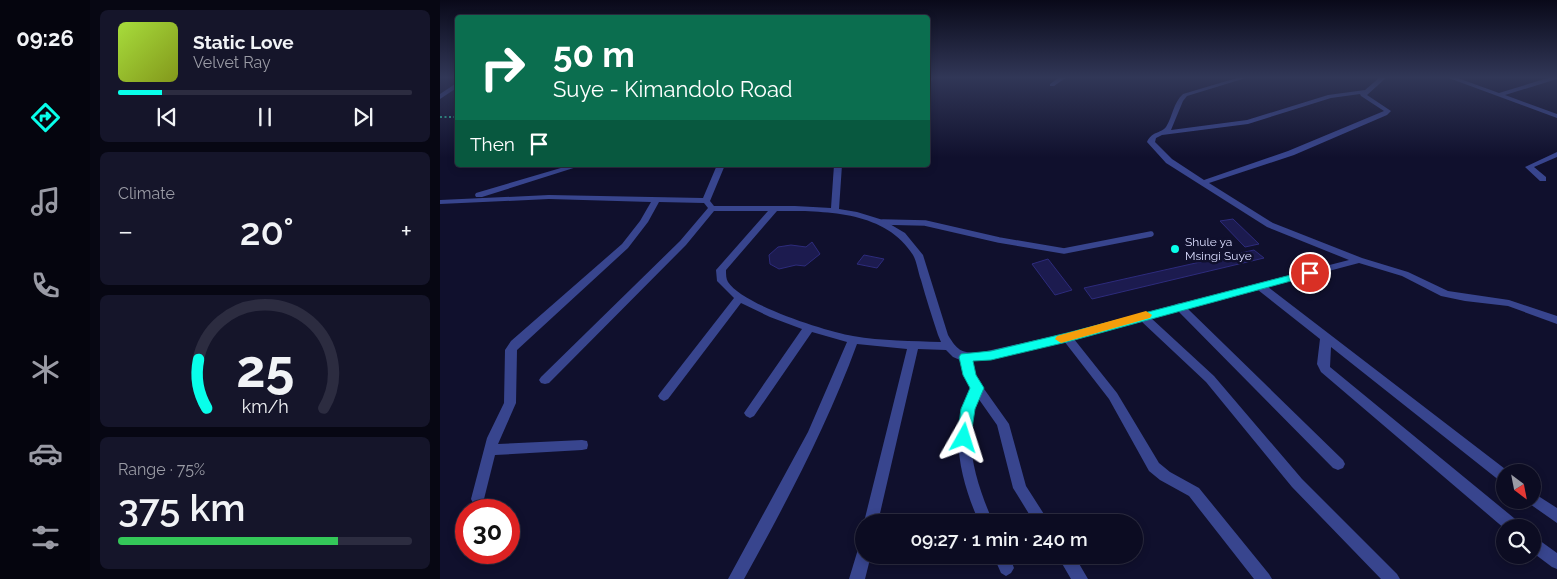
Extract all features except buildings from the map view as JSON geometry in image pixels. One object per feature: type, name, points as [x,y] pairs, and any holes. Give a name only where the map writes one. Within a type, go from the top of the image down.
[{"type":"street","points":[[1162,133],[1171,125],[1179,104]]},
{"type":"street","points":[[1305,104],[1248,122],[1162,133],[1152,137],[1151,142],[1161,155],[1270,225],[1359,260],[1405,274],[1445,294],[1509,303],[1557,320]]},
{"type":"street","points":[[1205,182],[1292,153],[1388,111],[1376,104]]},
{"type":"street","points":[[1524,104],[1557,116]]},
{"type":"street","points":[[1543,179],[1529,167],[1557,154]]},
{"type":"street","points":[[463,200],[572,167]]},
{"type":"street","points":[[545,380],[683,243],[710,205],[720,167]]},
{"type":"street","points":[[835,210],[838,167]]},
{"type":"street","points":[[440,202],[549,197],[656,201],[773,210],[835,210],[874,218],[901,233],[911,243],[918,254],[943,335],[949,346],[957,354],[965,357],[991,355],[1067,338],[1179,306],[1359,260]]},
{"type":"street","points":[[478,499],[493,438],[510,403],[511,350],[521,338],[625,246],[644,222],[656,201]]},
{"type":"street","points":[[773,210],[720,273],[720,280],[725,287],[740,297],[792,322],[853,340],[949,346]]},
{"type":"street","points":[[1260,286],[1496,470]]},
{"type":"street","points":[[664,396],[740,297]]},
{"type":"street","points":[[1179,306],[1338,464]]},
{"type":"street","points":[[1142,316],[1210,379],[1297,483],[1392,579]]},
{"type":"street","points":[[750,413],[809,328]]},
{"type":"street","points":[[1067,338],[1113,396],[1154,467],[1165,476],[1194,492],[1264,579]]},
{"type":"street","points":[[1326,338],[1323,364],[1325,369],[1504,519]]},
{"type":"street","points":[[736,579],[778,504],[806,447],[844,365],[853,340]]},
{"type":"street","points":[[873,514],[913,345]]},
{"type":"street","points":[[965,357],[970,375],[977,388],[1003,424],[1020,488],[1037,514]]},
{"type":"street","points":[[977,388],[968,409],[964,438],[972,479],[983,514]]},
{"type":"street","points":[[489,450],[582,445]]},
{"type":"street","points":[[1541,504],[1557,516]]},
{"type":"street","points":[[1541,549],[1557,562]]},
{"type":"street","points":[[857,579],[861,564]]},
{"type":"street","points":[[1071,564],[1080,579]]},
{"type":"lane","points":[[883,222],[925,223],[999,240],[1064,251],[1151,234]]},
{"type":"path","points":[[440,117],[455,117]]},
{"type":"slow traffic","points":[[1061,339],[1146,315]]},
{"type":"place","name":"Shule ya Msingi Suye","points":[[1175,249]]},
{"type":"route","points":[[964,438],[968,409],[977,388],[970,375],[965,357],[991,355],[1067,338],[1142,316],[1310,273]]}]
